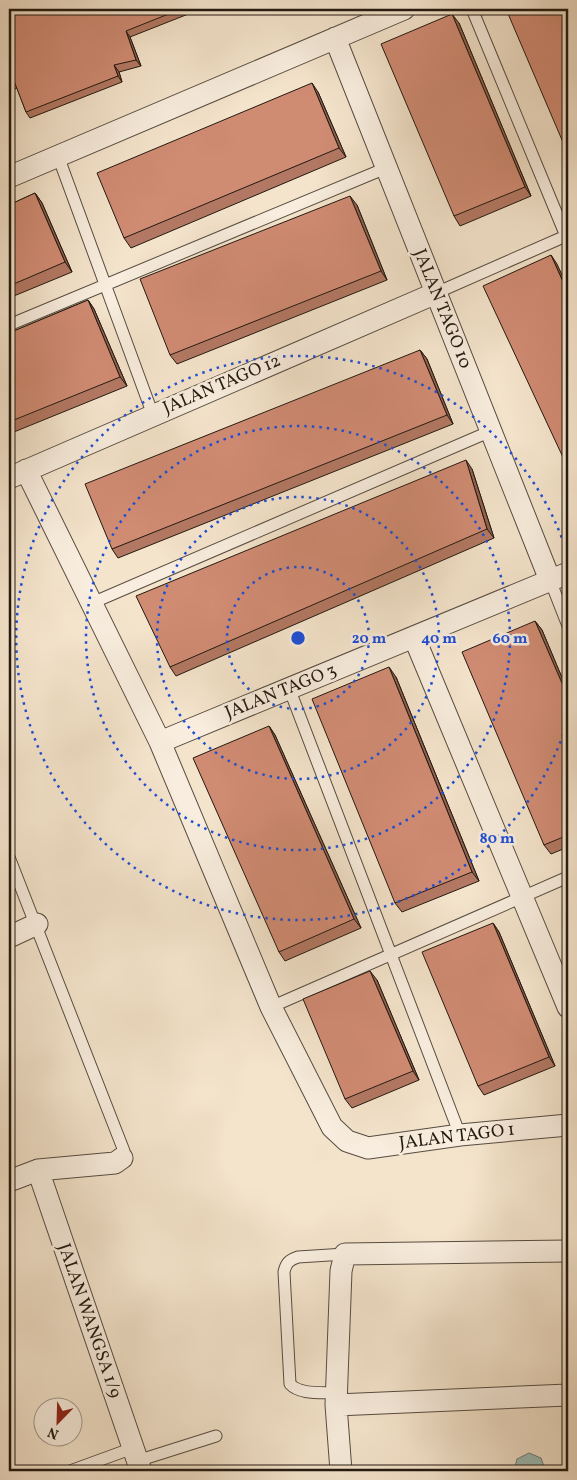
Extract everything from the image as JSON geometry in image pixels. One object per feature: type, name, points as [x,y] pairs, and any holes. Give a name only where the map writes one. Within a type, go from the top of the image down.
[{"type":"street","points":[[9,177],[404,9]]},
{"type":"street","name":"JALAN TAGO 10","points":[[335,38],[491,431],[559,576]]},
{"type":"street","name":"JALAN TAGO 12","points":[[17,474],[436,293]]},
{"type":"street","points":[[17,474],[92,603],[160,742],[271,1007]]},
{"type":"street","name":"JALAN TAGO 3","points":[[160,742],[559,576]]},
{"type":"street","points":[[414,636],[568,1008]]},
{"type":"street","points":[[9,937],[37,924]]},
{"type":"street","name":"JALAN TAGO 1","points":[[271,1007],[332,1127],[347,1141],[368,1148],[460,1135],[568,1125]]},
{"type":"street","points":[[9,1181],[38,1170],[115,1163],[122,1158]]},
{"type":"street","name":"JALAN WANGSA 1/9","points":[[38,1170],[137,1460]]},
{"type":"street","points":[[341,1471],[336,1399],[341,1271],[344,1254],[568,1251]]},
{"type":"street","points":[[336,1399],[568,1395]]},
{"type":"lane","points":[[436,293],[568,238],[472,9]]},
{"type":"lane","points":[[58,156],[153,415]]},
{"type":"lane","points":[[9,325],[386,168]]},
{"type":"lane","points":[[92,603],[491,431]]},
{"type":"lane","points":[[559,576],[568,626]]},
{"type":"lane","points":[[289,688],[460,1135]]},
{"type":"lane","points":[[9,857],[37,924],[124,1151],[122,1158]]},
{"type":"lane","points":[[271,1007],[568,877]]},
{"type":"lane","points":[[336,1399],[294,1389],[290,1384],[284,1272],[286,1265],[291,1259],[344,1254]]},
{"type":"lane","points":[[70,1471],[137,1460],[216,1436]]},
{"type":"water","points":[[529,1453],[541,1458],[545,1469],[568,1469],[568,1471],[514,1471],[517,1459]]},
{"type":"building","points":[[9,9],[181,9],[126,31],[136,60],[114,65],[118,76],[26,112],[14,81],[9,84]]},
{"type":"building","points":[[506,9],[568,9],[568,154]]},
{"type":"building","points":[[452,14],[525,187],[454,216],[381,44]]},
{"type":"building","points":[[312,83],[339,148],[124,238],[97,173]]},
{"type":"building","points":[[35,193],[65,262],[9,286],[9,205]]},
{"type":"building","points":[[350,196],[381,271],[170,355],[140,279]]},
{"type":"building","points":[[551,255],[568,293],[568,468],[483,286]]},
{"type":"building","points":[[88,300],[120,377],[9,422],[9,333]]},
{"type":"building","points":[[420,350],[447,415],[112,549],[85,484]]},
{"type":"building","points":[[466,460],[487,529],[170,667],[136,596]]},
{"type":"building","points":[[535,621],[568,697],[568,835],[544,845],[462,652]]},
{"type":"building","points":[[389,667],[472,872],[395,903],[312,699]]},
{"type":"building","points":[[269,726],[354,919],[279,952],[193,758]]},
{"type":"building","points":[[493,923],[549,1057],[478,1086],[422,952]]},
{"type":"building","points":[[370,971],[413,1071],[345,1099],[303,999]]}]
